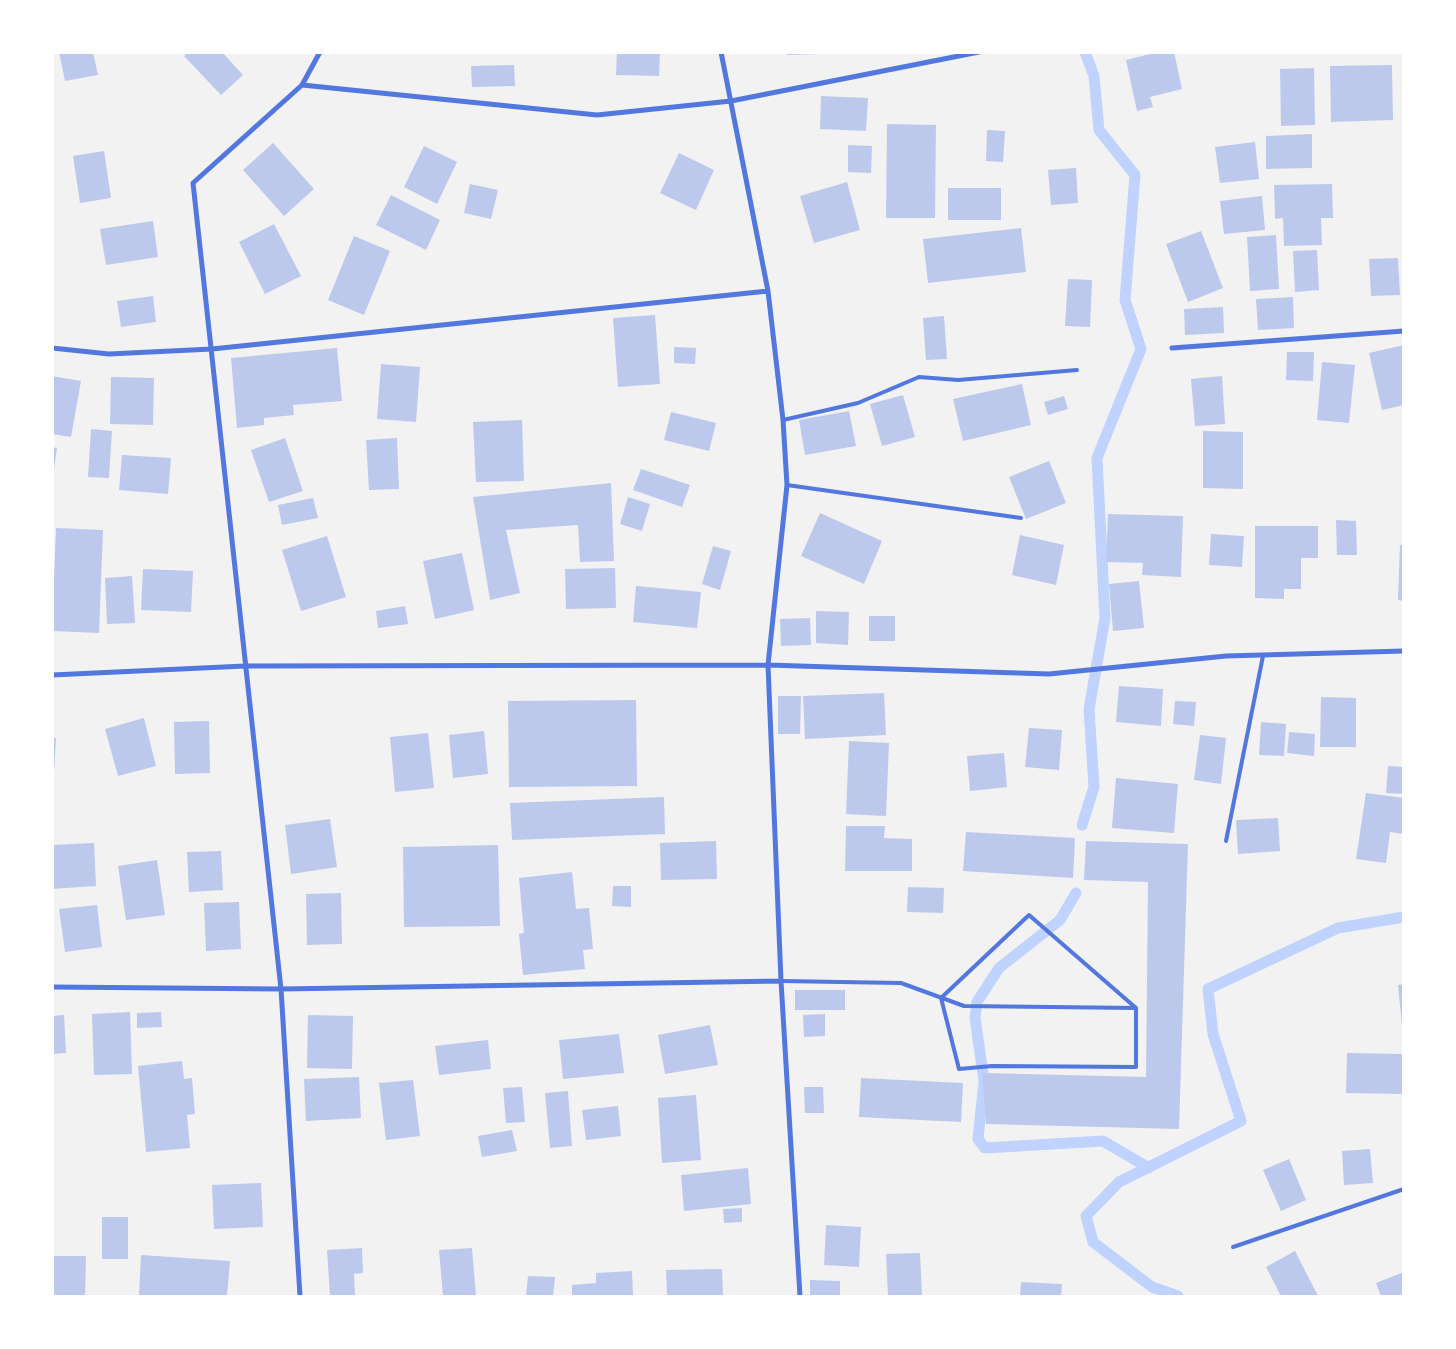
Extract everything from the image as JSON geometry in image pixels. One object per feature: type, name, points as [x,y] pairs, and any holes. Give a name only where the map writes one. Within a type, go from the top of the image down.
[{"type":"street","points":[[300,1296],[280,989],[193,183],[302,85],[320,52]]},
{"type":"street","points":[[721,52],[768,291],[783,420],[787,485],[768,665],[781,981],[800,1296]]},
{"type":"street","points":[[302,85],[597,115],[731,101],[979,52]]},
{"type":"street","points":[[52,348],[109,354],[212,349],[768,291]]},
{"type":"street","points":[[1172,348],[1404,331]]},
{"type":"street","points":[[52,675],[246,666],[768,665],[1050,674],[1226,656],[1404,652]]},
{"type":"street","points":[[52,987],[280,989],[781,981]]},
{"type":"lane","points":[[783,420],[858,403],[919,377],[958,380],[1077,370]]},
{"type":"lane","points":[[787,485],[1020,518]]},
{"type":"lane","points":[[1226,842],[1263,656]]},
{"type":"lane","points":[[1029,915],[1136,1008],[1136,1067],[992,1066],[959,1069],[941,998],[1029,915]]},
{"type":"lane","points":[[781,981],[901,983],[964,1006],[1136,1008]]},
{"type":"lane","points":[[1233,1247],[1404,1189]]},
{"type":"building","points":[[59,52],[93,52],[98,75],[65,81]]},
{"type":"building","points":[[188,52],[222,52],[243,75],[221,95],[184,56]]},
{"type":"building","points":[[617,52],[660,52],[659,76],[616,75]]},
{"type":"building","points":[[787,52],[818,52],[818,54],[787,55]]},
{"type":"building","points":[[1158,52],[1174,52],[1182,89],[1150,97],[1153,107],[1137,111],[1126,60]]},
{"type":"building","points":[[514,65],[515,86],[472,87],[471,66]]},
{"type":"building","points":[[1392,65],[1393,120],[1331,122],[1330,66]]},
{"type":"building","points":[[1314,68],[1315,125],[1281,126],[1280,69]]},
{"type":"building","points":[[821,96],[868,98],[866,131],[820,129]]},
{"type":"building","points":[[887,124],[936,125],[935,218],[886,218]]},
{"type":"building","points":[[987,130],[1005,131],[1003,162],[986,161]]},
{"type":"building","points":[[1312,134],[1312,168],[1266,169],[1266,136]]},
{"type":"building","points":[[1255,142],[1259,179],[1220,183],[1215,147]]},
{"type":"building","points":[[273,143],[314,189],[284,216],[243,170]]},
{"type":"building","points":[[848,145],[872,146],[871,173],[848,172]]},
{"type":"building","points":[[424,146],[457,162],[437,204],[404,187]]},
{"type":"building","points":[[104,151],[111,198],[80,203],[73,156]]},
{"type":"building","points":[[679,153],[714,170],[696,210],[660,193]]},
{"type":"building","points":[[1076,168],[1078,203],[1051,205],[1048,170]]},
{"type":"building","points":[[847,182],[860,230],[814,243],[800,196]]},
{"type":"building","points":[[470,184],[498,190],[491,219],[464,213]]},
{"type":"building","points":[[1332,184],[1333,218],[1321,218],[1322,245],[1284,246],[1283,218],[1275,219],[1274,185]]},
{"type":"building","points":[[948,188],[1001,188],[1001,220],[948,220]]},
{"type":"building","points":[[391,195],[440,220],[426,250],[376,225]]},
{"type":"building","points":[[1262,196],[1265,230],[1224,234],[1220,201]]},
{"type":"building","points":[[153,221],[158,257],[106,265],[100,229]]},
{"type":"building","points":[[274,224],[301,276],[265,294],[239,242]]},
{"type":"building","points":[[1021,228],[1026,272],[928,283],[923,239]]},
{"type":"building","points":[[1201,231],[1223,288],[1188,302],[1166,244]]},
{"type":"building","points":[[1276,235],[1279,289],[1250,291],[1247,237]]},
{"type":"building","points":[[354,236],[390,251],[364,315],[328,300]]},
{"type":"building","points":[[1317,250],[1319,290],[1295,292],[1293,251]]},
{"type":"building","points":[[1398,258],[1400,295],[1371,296],[1369,259]]},
{"type":"building","points":[[1068,279],[1092,280],[1090,327],[1065,326]]},
{"type":"building","points":[[153,296],[156,322],[121,327],[117,301]]},
{"type":"building","points":[[1293,297],[1294,328],[1258,330],[1256,299]]},
{"type":"building","points":[[1223,307],[1224,333],[1185,335],[1184,309]]},
{"type":"building","points":[[655,315],[660,384],[618,387],[613,318]]},
{"type":"building","points":[[944,316],[947,359],[926,360],[923,318]]},
{"type":"building","points":[[1404,345],[1404,405],[1382,410],[1369,353]]},
{"type":"building","points":[[674,347],[696,348],[695,364],[674,363]]},
{"type":"building","points":[[337,348],[342,401],[293,405],[294,415],[264,418],[264,425],[237,428],[231,358]]},
{"type":"building","points":[[1287,352],[1314,352],[1313,381],[1286,380]]},
{"type":"building","points":[[1322,362],[1355,365],[1349,423],[1317,420]]},
{"type":"building","points":[[381,364],[420,367],[416,422],[377,419]]},
{"type":"building","points":[[52,376],[81,381],[71,437],[52,434]]},
{"type":"building","points":[[1222,376],[1225,424],[1195,426],[1191,379]]},
{"type":"building","points":[[111,377],[154,378],[153,425],[110,424]]},
{"type":"building","points":[[1022,384],[1031,425],[963,441],[953,399]]},
{"type":"building","points":[[903,395],[915,437],[882,446],[870,404]]},
{"type":"building","points":[[1064,396],[1068,409],[1048,415],[1044,402]]},
{"type":"building","points":[[849,411],[856,446],[805,455],[799,420]]},
{"type":"building","points":[[671,412],[716,423],[709,451],[664,440]]},
{"type":"building","points":[[522,420],[524,481],[476,482],[473,422]]},
{"type":"building","points":[[91,429],[112,431],[109,478],[88,477]]},
{"type":"building","points":[[1203,431],[1243,432],[1243,489],[1203,488]]},
{"type":"building","points":[[285,438],[303,491],[269,502],[251,450]]},
{"type":"building","points":[[397,438],[399,489],[369,490],[366,440]]},
{"type":"building","points":[[52,447],[57,448],[54,469],[52,469]]},
{"type":"building","points":[[122,455],[171,458],[168,494],[119,490]]},
{"type":"building","points":[[1049,461],[1066,503],[1026,519],[1009,477]]},
{"type":"building","points":[[641,469],[690,485],[682,507],[633,490]]},
{"type":"building","points":[[611,483],[614,561],[580,562],[578,525],[506,530],[520,593],[490,600],[473,497]]},
{"type":"building","points":[[628,497],[650,504],[642,531],[620,524]]},
{"type":"building","points":[[313,498],[318,518],[282,525],[278,505]]},
{"type":"building","points":[[820,513],[882,541],[864,584],[801,556]]},
{"type":"building","points":[[1108,514],[1183,516],[1181,577],[1142,575],[1143,563],[1106,562]]},
{"type":"building","points":[[1336,520],[1356,521],[1357,555],[1337,555]]},
{"type":"building","points":[[1255,526],[1318,526],[1318,558],[1301,558],[1301,589],[1284,589],[1284,599],[1255,598]]},
{"type":"building","points":[[56,528],[103,530],[99,633],[52,631]]},
{"type":"building","points":[[1211,534],[1244,536],[1242,567],[1209,565]]},
{"type":"building","points":[[1020,535],[1064,545],[1056,585],[1012,575]]},
{"type":"building","points":[[327,536],[346,597],[301,611],[282,550]]},
{"type":"building","points":[[1400,545],[1404,545],[1404,601],[1398,600]]},
{"type":"building","points":[[713,546],[731,551],[720,590],[702,584]]},
{"type":"building","points":[[462,553],[474,610],[435,619],[423,561]]},
{"type":"building","points":[[615,568],[616,608],[566,609],[565,569]]},
{"type":"building","points":[[143,569],[193,571],[191,612],[141,610]]},
{"type":"building","points":[[132,576],[135,623],[107,624],[105,578]]},
{"type":"building","points":[[1139,581],[1144,628],[1113,631],[1109,584]]},
{"type":"building","points":[[636,586],[701,592],[697,628],[633,622]]},
{"type":"building","points":[[405,606],[408,624],[378,628],[376,611]]},
{"type":"building","points":[[816,611],[849,612],[848,645],[816,643]]},
{"type":"building","points":[[869,616],[895,616],[895,641],[869,641]]},
{"type":"building","points":[[810,618],[811,645],[781,646],[780,619]]},
{"type":"building","points":[[1119,686],[1163,689],[1161,726],[1116,722]]},
{"type":"building","points":[[884,693],[886,735],[805,739],[803,696]]},
{"type":"building","points":[[778,696],[801,696],[800,734],[778,734]]},
{"type":"building","points":[[1321,697],[1356,698],[1356,747],[1320,747]]},
{"type":"building","points":[[636,700],[637,786],[509,787],[508,701]]},
{"type":"building","points":[[1175,701],[1196,702],[1194,726],[1173,724]]},
{"type":"building","points":[[144,718],[156,766],[118,776],[105,729]]},
{"type":"building","points":[[209,721],[210,773],[175,774],[174,722]]},
{"type":"building","points":[[1261,722],[1286,724],[1284,756],[1259,755]]},
{"type":"building","points":[[1029,728],[1062,730],[1059,770],[1025,767]]},
{"type":"building","points":[[484,731],[488,774],[453,778],[449,735]]},
{"type":"building","points":[[1289,732],[1315,734],[1314,756],[1287,753]]},
{"type":"building","points":[[428,733],[434,788],[395,792],[390,737]]},
{"type":"building","points":[[1200,735],[1226,738],[1221,784],[1194,780]]},
{"type":"building","points":[[52,738],[56,738],[54,774],[52,774]]},
{"type":"building","points":[[849,741],[889,743],[886,816],[846,814]]},
{"type":"building","points":[[1004,753],[1007,787],[970,791],[967,756]]},
{"type":"building","points":[[1388,766],[1404,767],[1404,794],[1386,793]]},
{"type":"building","points":[[1116,778],[1178,784],[1174,833],[1112,828]]},
{"type":"building","points":[[1366,793],[1404,798],[1404,834],[1390,832],[1386,863],[1356,859]]},
{"type":"building","points":[[664,797],[665,834],[512,840],[510,803]]},
{"type":"building","points":[[1278,818],[1280,851],[1238,854],[1236,820]]},
{"type":"building","points":[[330,819],[337,867],[291,874],[285,825]]},
{"type":"building","points":[[846,826],[885,826],[884,838],[912,839],[912,871],[845,871]]},
{"type":"building","points":[[966,832],[1075,838],[1073,878],[963,871]]},
{"type":"building","points":[[716,841],[717,879],[661,880],[660,843]]},
{"type":"building","points":[[1086,841],[1188,844],[1179,1129],[986,1124],[982,1073],[1146,1077],[1148,882],[1084,880]]},
{"type":"building","points":[[94,843],[96,886],[52,889],[52,845]]},
{"type":"building","points":[[498,845],[500,926],[404,927],[403,847]]},
{"type":"building","points":[[221,851],[223,890],[189,892],[187,852]]},
{"type":"building","points":[[157,860],[165,915],[126,920],[118,866]]},
{"type":"building","points":[[572,872],[576,909],[589,908],[593,949],[583,950],[585,969],[523,975],[519,934],[524,933],[519,878]]},
{"type":"building","points":[[613,886],[631,886],[631,907],[612,906]]},
{"type":"building","points":[[908,887],[944,888],[943,913],[907,912]]},
{"type":"building","points":[[341,893],[342,944],[307,945],[306,894]]},
{"type":"building","points":[[239,902],[241,949],[206,951],[204,903]]},
{"type":"building","points":[[97,905],[102,947],[65,952],[59,909]]},
{"type":"building","points":[[1404,984],[1404,1026],[1402,1026],[1398,985]]},
{"type":"building","points":[[795,990],[845,990],[845,1010],[795,1010]]},
{"type":"building","points":[[130,1012],[132,1074],[94,1075],[92,1014]]},
{"type":"building","points":[[161,1012],[162,1027],[137,1028],[137,1013]]},
{"type":"building","points":[[825,1014],[825,1036],[804,1037],[803,1015]]},
{"type":"building","points":[[64,1015],[66,1053],[52,1054],[52,1016]]},
{"type":"building","points":[[308,1015],[353,1016],[352,1069],[307,1068]]},
{"type":"building","points":[[710,1025],[718,1065],[665,1074],[658,1035]]},
{"type":"building","points":[[619,1034],[624,1073],[563,1079],[559,1040]]},
{"type":"building","points":[[488,1040],[491,1069],[439,1075],[435,1046]]},
{"type":"building","points":[[1347,1053],[1404,1054],[1404,1094],[1346,1093]]},
{"type":"building","points":[[182,1061],[184,1079],[192,1078],[195,1114],[187,1115],[190,1148],[146,1152],[138,1066]]},
{"type":"building","points":[[359,1077],[361,1118],[306,1121],[304,1079]]},
{"type":"building","points":[[861,1078],[963,1083],[961,1122],[859,1117]]},
{"type":"building","points":[[413,1080],[420,1136],[386,1140],[379,1083]]},
{"type":"building","points":[[522,1087],[525,1122],[506,1123],[503,1088]]},
{"type":"building","points":[[804,1087],[823,1087],[824,1113],[805,1113]]},
{"type":"building","points":[[568,1091],[572,1146],[550,1148],[545,1093]]},
{"type":"building","points":[[696,1095],[701,1160],[662,1163],[658,1098]]},
{"type":"building","points":[[618,1106],[621,1136],[586,1140],[582,1110]]},
{"type":"building","points":[[512,1130],[517,1151],[482,1157],[478,1136]]},
{"type":"building","points":[[1370,1149],[1373,1183],[1344,1185],[1342,1151]]},
{"type":"building","points":[[1289,1159],[1306,1200],[1281,1211],[1263,1170]]},
{"type":"building","points":[[748,1168],[751,1204],[684,1211],[681,1175]]},
{"type":"building","points":[[261,1183],[263,1227],[214,1229],[212,1185]]},
{"type":"building","points":[[742,1208],[742,1222],[724,1223],[723,1209]]},
{"type":"building","points":[[102,1217],[128,1217],[128,1259],[102,1259]]},
{"type":"building","points":[[826,1225],[861,1227],[859,1267],[824,1265]]},
{"type":"building","points":[[362,1248],[363,1273],[354,1274],[355,1296],[330,1296],[327,1250]]},
{"type":"building","points":[[472,1248],[476,1296],[443,1296],[439,1250]]},
{"type":"building","points":[[1295,1251],[1318,1296],[1281,1296],[1266,1267]]},
{"type":"building","points":[[920,1253],[922,1296],[888,1296],[886,1254]]},
{"type":"building","points":[[141,1255],[230,1261],[227,1296],[139,1296]]},
{"type":"building","points":[[52,1256],[86,1256],[85,1296],[52,1296]]},
{"type":"building","points":[[722,1269],[723,1296],[667,1296],[666,1270]]},
{"type":"building","points":[[632,1271],[633,1296],[572,1296],[572,1285],[596,1283],[596,1273]]},
{"type":"building","points":[[1404,1272],[1404,1296],[1381,1296],[1376,1283]]},
{"type":"building","points":[[528,1276],[555,1277],[553,1296],[526,1296]]},
{"type":"building","points":[[810,1280],[840,1281],[840,1296],[810,1296]]},
{"type":"building","points":[[1021,1282],[1062,1284],[1061,1296],[1020,1296]]},
{"type":"waterway","points":[[1082,825],[1094,787],[1089,709],[1105,618],[1097,458],[1141,349],[1125,300],[1135,175],[1099,130],[1094,76],[1085,52]]},
{"type":"waterway","points":[[1076,893],[1060,920],[999,968],[977,1002],[975,1018],[984,1081],[978,1139],[985,1148],[1103,1141],[1149,1168]]},
{"type":"waterway","points":[[1178,1296],[1152,1287],[1093,1242],[1086,1216],[1119,1182],[1241,1121],[1213,1034],[1208,989],[1338,928],[1404,917]]}]
